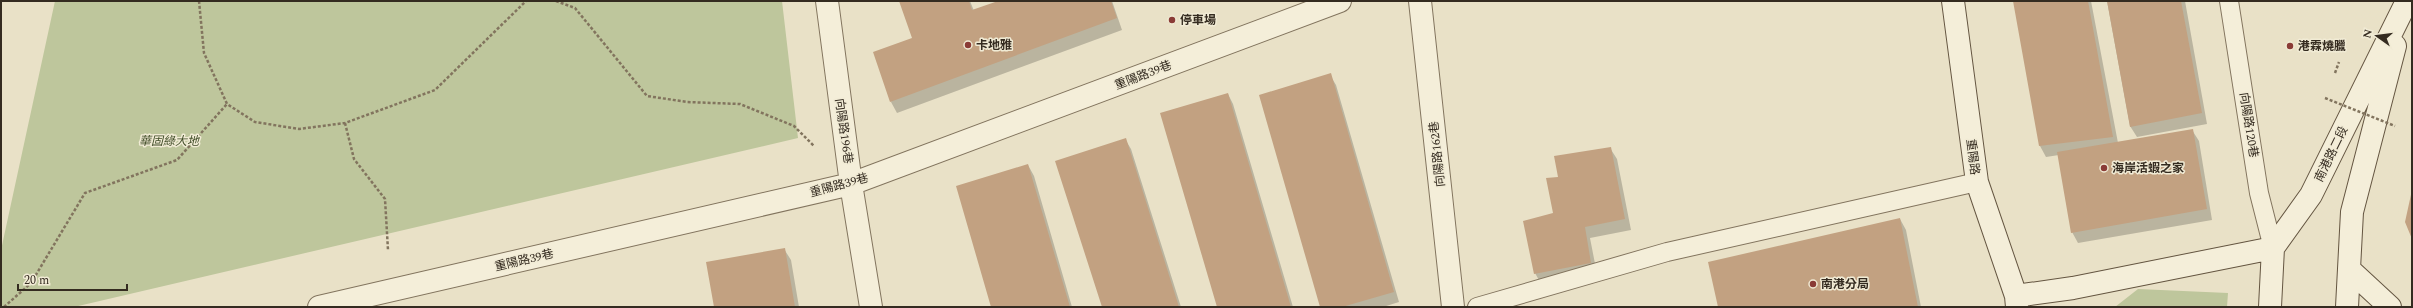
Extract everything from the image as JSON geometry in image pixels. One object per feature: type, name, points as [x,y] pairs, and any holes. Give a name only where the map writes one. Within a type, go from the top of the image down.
[{"type":"street","name":"向陽路196巷","points":[[827,1],[851,184],[872,307]]},
{"type":"street","name":"重陽路39巷","points":[[319,307],[851,184],[1340,1]]},
{"type":"street","name":"向陽路162巷","points":[[1420,1],[1453,307]]},
{"type":"street","name":"重陽路","points":[[1953,1],[1977,182],[2016,302]]},
{"type":"street","name":"南港路二段","points":[[2273,248],[2311,195],[2406,2]]},
{"type":"street","name":"南港路二段","points":[[2348,307],[2352,212],[2406,2]]},
{"type":"street","points":[[2016,302],[2072,288],[2273,248],[2270,307]]},
{"type":"street","points":[[2350,270],[2390,307]]},
{"type":"lane","name":"向陽路120巷","points":[[2229,1],[2259,193],[2273,248]]},
{"type":"lane","points":[[1477,307],[1667,252],[1977,182]]},
{"type":"path","points":[[199,1],[204,53],[227,104],[255,122],[299,128],[345,123],[435,90],[526,1]]},
{"type":"path","points":[[556,1],[575,8],[647,96],[687,102],[740,104],[794,126],[815,147]]},
{"type":"path","points":[[2325,98],[2395,126]]},
{"type":"path","points":[[4,307],[31,283],[85,193],[177,160],[227,104]]},
{"type":"path","points":[[345,123],[354,159],[385,199],[388,250]]},
{"type":"green space","name":"華固綠大地","points":[[55,1],[782,1],[798,138],[74,307],[1,307],[1,250]]},
{"type":"green space","points":[[2138,289],[2228,293],[2227,307],[2115,307]]},
{"type":"building","name":"卡地雅","points":[[899,1],[969,1],[972,10],[998,1],[1111,1],[1117,18],[890,102],[873,52],[912,38]]},
{"type":"building","points":[[2013,1],[2088,1],[2113,137],[2039,146]]},
{"type":"building","points":[[2107,1],[2181,1],[2202,113],[2130,127]]},
{"type":"building","points":[[1331,73],[1394,292],[1342,307],[1320,307],[1259,95]]},
{"type":"building","points":[[1228,93],[1291,307],[1217,307],[1160,113]]},
{"type":"building","points":[[2193,129],[2207,209],[2071,233],[2057,152]]},
{"type":"building","points":[[1126,138],[1179,307],[1102,307],[1055,161]]},
{"type":"building","points":[[1611,147],[1625,219],[1585,227],[1591,263],[1534,274],[1523,221],[1553,213],[1546,178],[1558,177],[1554,156]]},
{"type":"building","points":[[1028,164],[1070,307],[991,307],[956,186]]},
{"type":"building","points":[[2412,190],[2412,239],[2405,222]]},
{"type":"building","name":"南港分局","points":[[1900,218],[1918,307],[1718,307],[1708,262]]},
{"type":"building","points":[[785,248],[795,307],[714,307],[706,262]]},
{"type":"place","name":"停車場","points":[[1172,20]]},
{"type":"place","name":"卡地雅","points":[[968,45]]},
{"type":"place","name":"港霖燒臘","points":[[2290,46]]},
{"type":"place","name":"海岸活蝦之家","points":[[2104,168]]},
{"type":"place","name":"南港分局","points":[[1813,284]]}]
